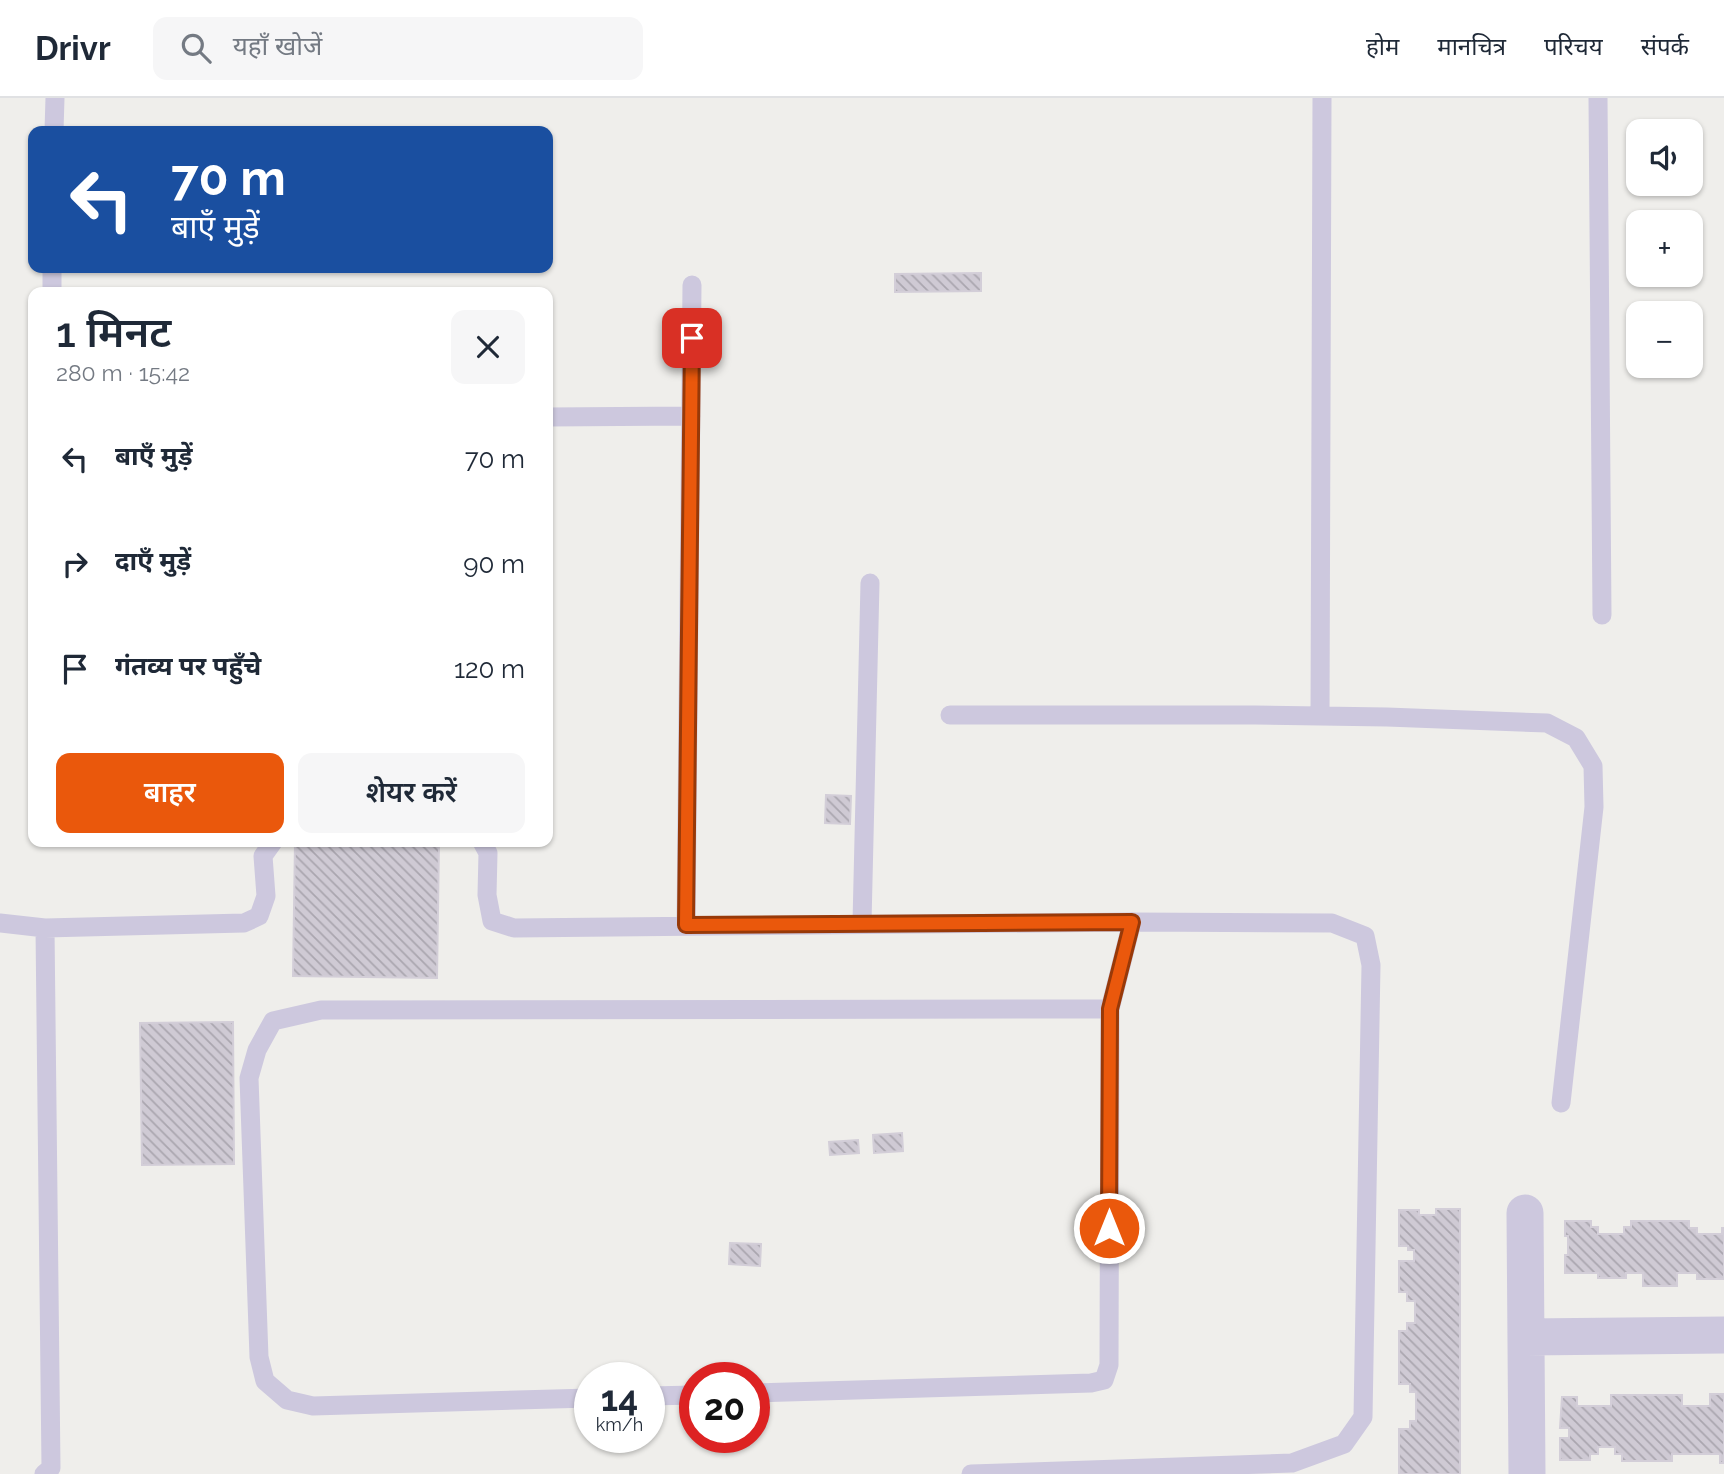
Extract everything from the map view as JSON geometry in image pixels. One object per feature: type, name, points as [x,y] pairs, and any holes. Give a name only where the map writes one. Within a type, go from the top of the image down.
[{"type":"street","points":[[1525,1213],[1527,1474]]},
{"type":"street","points":[[1526,1337],[1724,1335]]},
{"type":"lane","points":[[54,126],[55,98]]},
{"type":"lane","points":[[1321,716],[1322,98]]},
{"type":"lane","points":[[1598,98],[1602,615]]},
{"type":"lane","points":[[686,925],[692,285]]},
{"type":"lane","points":[[553,417],[691,416]]},
{"type":"lane","points":[[862,923],[870,583]]},
{"type":"lane","points":[[950,715],[1321,716],[1547,723],[1576,737],[1593,766],[1594,807],[1561,1103]]},
{"type":"lane","points":[[0,923],[45,928],[244,923],[260,916],[266,896],[263,856],[269,847]]},
{"type":"lane","points":[[485,847],[488,853],[487,895],[492,921],[513,928],[862,923],[1332,923],[1365,936],[1371,965],[1363,1417],[1345,1444],[1292,1463],[971,1474]]},
{"type":"lane","points":[[770,1393],[1091,1383],[1104,1380],[1109,1365],[1110,1009],[1132,922]]},
{"type":"lane","points":[[44,1474],[51,1468],[45,928]]},
{"type":"lane","points":[[574,1398],[313,1406],[287,1400],[265,1381],[260,1357],[248,1078],[257,1050],[272,1021],[321,1010],[1110,1009]]},
{"type":"building","points":[[981,273],[981,291],[895,292],[895,274]]},
{"type":"building","points":[[826,795],[851,796],[850,824],[825,823]]},
{"type":"building","points":[[295,847],[439,847],[437,978],[293,976]]},
{"type":"building","points":[[233,1022],[234,1164],[142,1165],[140,1023]]},
{"type":"building","points":[[902,1133],[903,1151],[874,1153],[873,1135]]},
{"type":"building","points":[[858,1140],[859,1153],[830,1155],[829,1142]]},
{"type":"building","points":[[1436,1209],[1460,1209],[1460,1474],[1399,1474],[1399,1429],[1410,1429],[1410,1421],[1416,1421],[1416,1392],[1410,1392],[1410,1384],[1399,1384],[1399,1331],[1407,1331],[1407,1323],[1415,1323],[1415,1301],[1407,1301],[1407,1292],[1399,1292],[1399,1261],[1414,1261],[1414,1250],[1408,1250],[1408,1246],[1399,1246],[1399,1210],[1419,1210],[1419,1215],[1436,1215]]},
{"type":"building","points":[[1565,1221],[1591,1221],[1591,1227],[1598,1227],[1598,1234],[1624,1234],[1624,1227],[1631,1227],[1631,1221],[1689,1221],[1689,1228],[1697,1228],[1697,1234],[1722,1234],[1724,1228],[1724,1279],[1697,1279],[1697,1273],[1677,1273],[1677,1286],[1643,1286],[1643,1273],[1626,1273],[1626,1278],[1598,1278],[1598,1273],[1565,1273],[1568,1236],[1565,1236]]},
{"type":"building","points":[[730,1243],[761,1244],[760,1266],[729,1264]]},
{"type":"building","points":[[1710,1394],[1724,1394],[1724,1463],[1720,1463],[1720,1454],[1672,1454],[1672,1461],[1622,1461],[1622,1454],[1615,1454],[1615,1447],[1598,1447],[1598,1454],[1590,1454],[1590,1460],[1560,1460],[1560,1438],[1569,1438],[1569,1428],[1560,1428],[1562,1397],[1577,1397],[1577,1406],[1611,1406],[1611,1395],[1682,1395],[1682,1406],[1710,1406]]},
{"type":"route","points":[[692,338],[686,925],[1132,922],[1110,1009],[1109,1228]]}]
